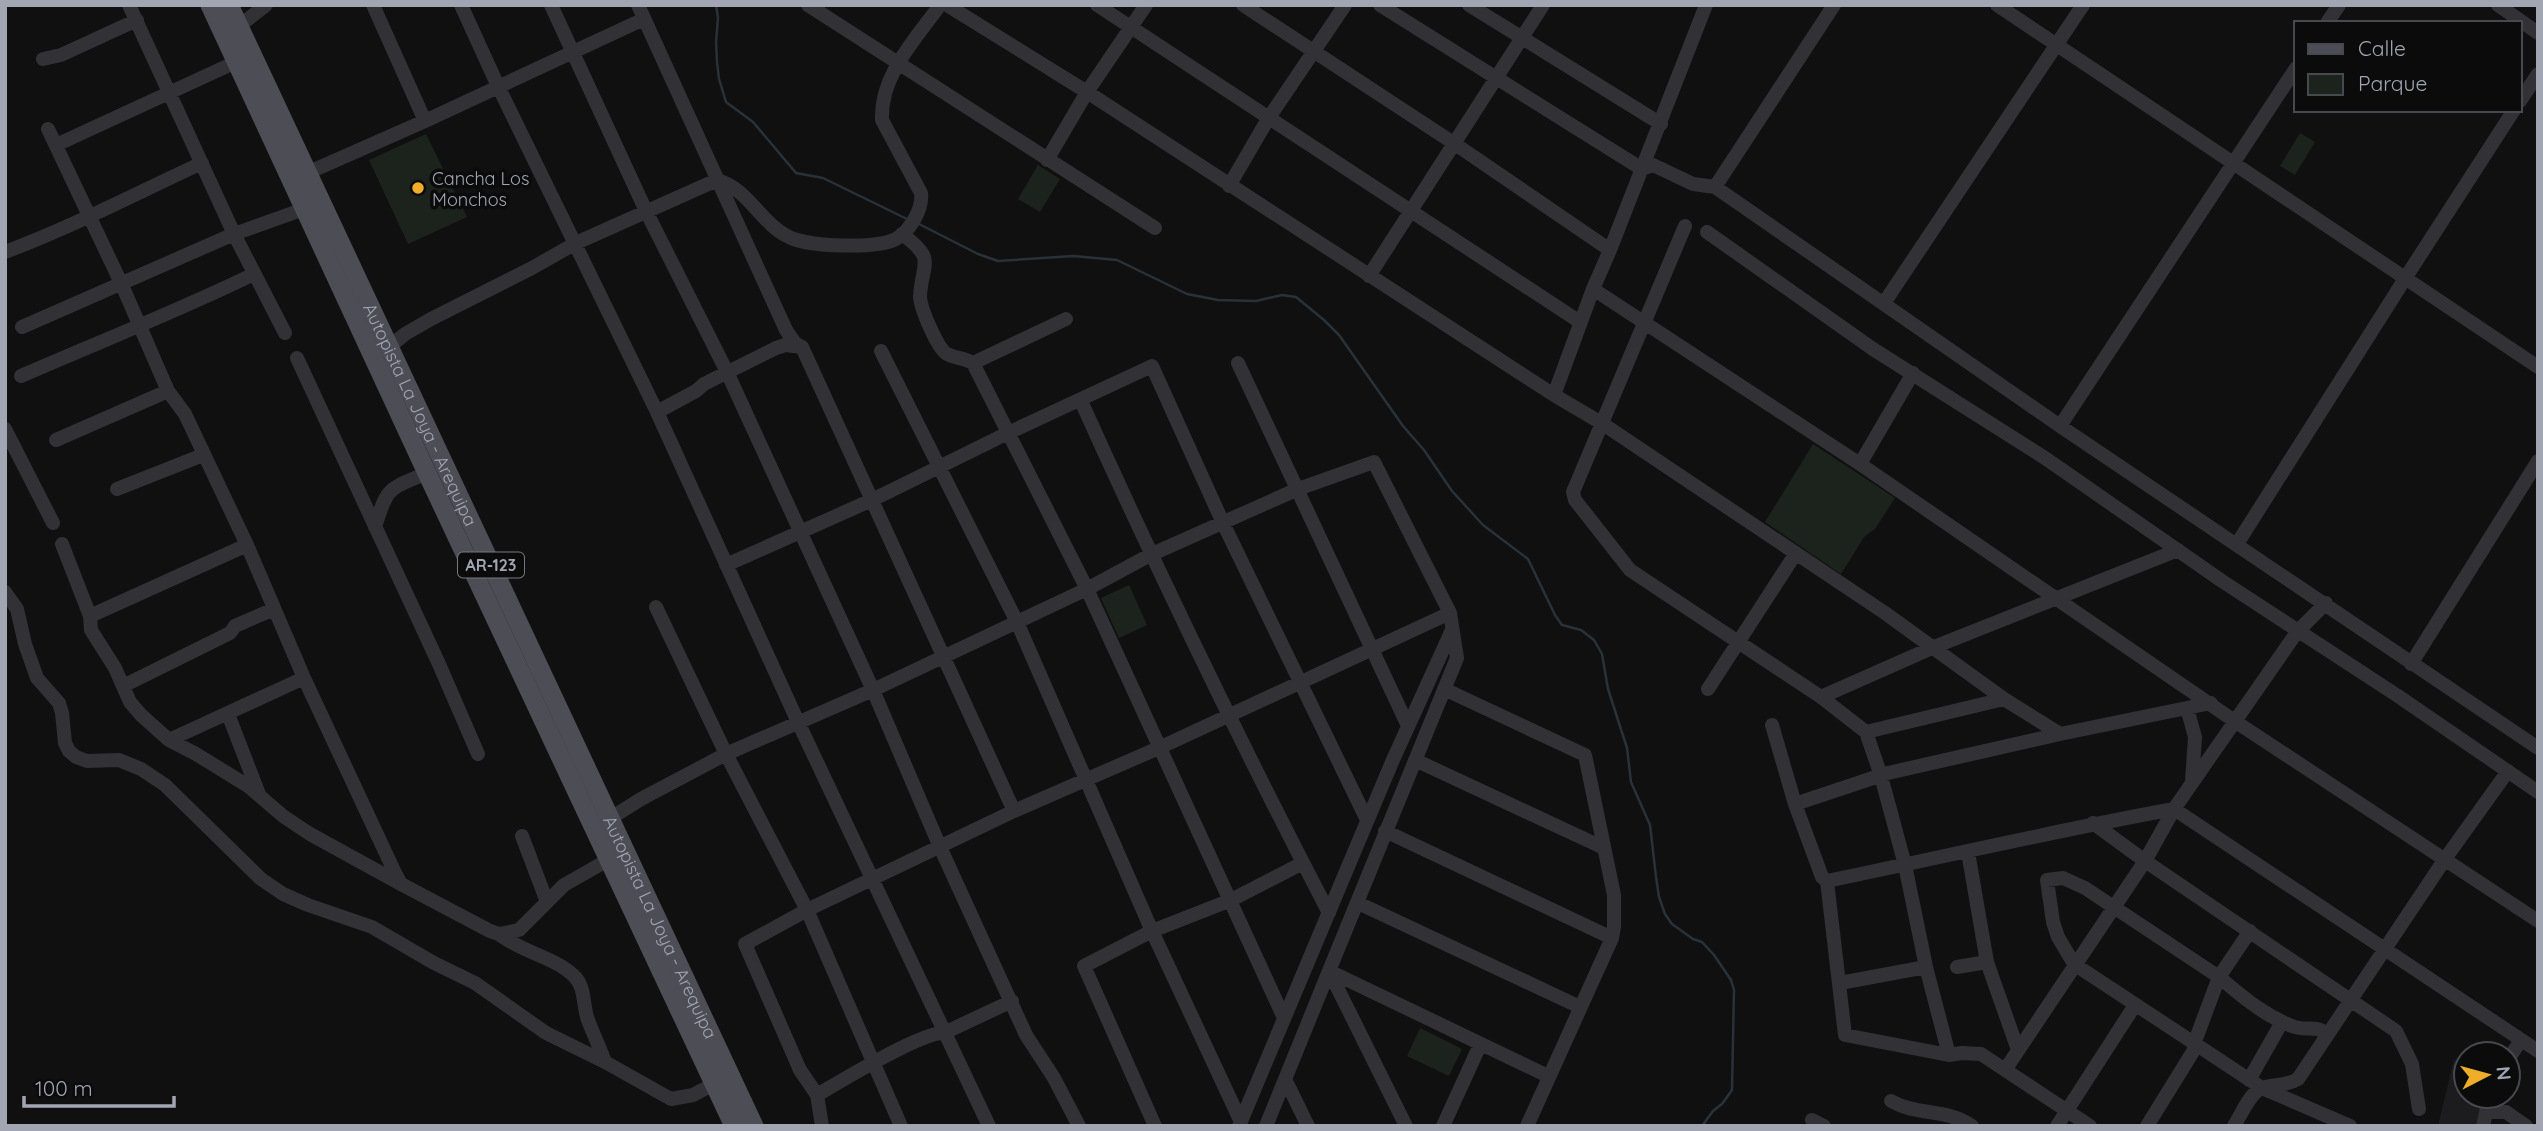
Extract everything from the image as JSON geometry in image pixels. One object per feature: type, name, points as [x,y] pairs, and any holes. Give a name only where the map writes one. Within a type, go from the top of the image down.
[{"type":"main road","name":"Autopista La Joya - Arequipa","points":[[210,5],[734,1126]]},
{"type":"main road","name":"Autopista La Joya - Arequipa","points":[[229,5],[754,1126]]},
{"type":"street","points":[[129,5],[234,234],[285,333]]},
{"type":"street","points":[[238,27],[267,5]]},
{"type":"street","points":[[373,5],[425,121]]},
{"type":"street","points":[[461,5],[657,412],[798,722],[989,1126]]},
{"type":"street","points":[[551,5],[646,211],[727,372],[873,690],[940,847],[1026,1035],[1054,1078],[1079,1126]]},
{"type":"street","points":[[808,5],[1155,228]]},
{"type":"street","points":[[388,348],[431,319],[576,243],[717,180],[746,198],[777,230],[789,238],[817,245],[862,244],[895,239],[909,226],[922,201],[921,193],[882,120],[881,106],[887,82],[897,64],[940,5]]},
{"type":"street","points":[[947,5],[1603,424],[1934,647],[2004,699],[2060,733]]},
{"type":"street","points":[[1097,5],[1580,322]]},
{"type":"street","points":[[1047,160],[1087,92],[1146,5]]},
{"type":"street","points":[[1242,5],[1611,250]]},
{"type":"street","points":[[1229,186],[1269,119],[1345,5]]},
{"type":"street","points":[[1380,5],[1642,169]]},
{"type":"street","points":[[1469,5],[1661,124]]},
{"type":"street","points":[[1370,276],[1543,5]]},
{"type":"street","points":[[1554,395],[1580,322],[1611,250],[1706,5]]},
{"type":"street","points":[[1716,187],[1834,5]]},
{"type":"street","points":[[1997,5],[2538,367]]},
{"type":"street","points":[[1884,303],[2083,5]]},
{"type":"street","points":[[2328,21],[2339,5]]},
{"type":"street","points":[[2498,5],[2521,21]]},
{"type":"street","points":[[307,173],[571,53],[641,12],[786,330],[794,343],[802,347],[1014,811]]},
{"type":"street","points":[[43,59],[61,55],[137,20]]},
{"type":"street","points":[[2522,22],[2538,33]]},
{"type":"street","points":[[56,145],[236,62]]},
{"type":"street","points":[[2060,426],[2294,71]]},
{"type":"street","points":[[2522,98],[2538,75]]},
{"type":"street","points":[[2237,544],[2513,112]]},
{"type":"street","points":[[48,129],[122,285],[168,391],[185,414],[247,545],[304,678],[401,884]]},
{"type":"street","points":[[5,252],[51,235],[87,215],[202,163]]},
{"type":"street","points":[[1642,169],[1653,164],[1693,184],[1716,187],[2060,426],[2538,748]]},
{"type":"street","points":[[22,327],[234,234],[304,209]]},
{"type":"street","points":[[1685,226],[1573,492],[1575,500],[1630,570],[1741,641],[1821,696],[1866,732],[1905,865],[1926,967],[1950,1055]]},
{"type":"street","points":[[1707,232],[1872,349],[2045,458],[2297,632],[2538,792]]},
{"type":"street","points":[[902,234],[917,245],[925,262],[920,296],[922,307],[933,337],[940,349],[948,355],[973,363],[1066,319]]},
{"type":"street","points":[[21,376],[192,305],[254,274]]},
{"type":"street","points":[[1593,289],[1860,464],[2236,722],[2538,921]]},
{"type":"street","points":[[657,412],[776,348],[785,345],[802,347]]},
{"type":"street","points":[[881,351],[1017,622],[1240,1124]]},
{"type":"street","points":[[297,358],[478,754]]},
{"type":"street","points":[[973,363],[1087,589],[1284,1018]]},
{"type":"street","points":[[1238,363],[1408,726]]},
{"type":"street","points":[[726,565],[872,500],[1152,366],[1223,523],[1367,820]]},
{"type":"street","points":[[1860,464],[1913,373]]},
{"type":"street","points":[[56,440],[168,391]]},
{"type":"street","points":[[1081,401],[1150,555],[1227,715],[1329,913]]},
{"type":"street","points":[[5,429],[53,523]]},
{"type":"street","points":[[117,489],[204,455]]},
{"type":"street","points":[[2411,664],[2538,461]]},
{"type":"street","points":[[611,818],[726,754],[873,690],[1087,589],[1150,555],[1298,489],[1374,462],[1450,613],[1457,657],[1266,1126]]},
{"type":"street","points":[[376,527],[387,493],[427,473]]},
{"type":"street","points":[[62,544],[90,616],[91,630],[103,646],[136,711],[169,740],[259,794],[283,816],[310,834],[574,975],[583,993],[587,1017],[605,1062]]},
{"type":"street","points":[[90,616],[247,545]]},
{"type":"street","points":[[1821,696],[1934,647],[2178,550]]},
{"type":"street","points":[[1708,689],[1796,553]]},
{"type":"street","points":[[5,592],[18,610],[25,644],[37,678],[59,703],[65,743],[76,757],[87,761],[119,760],[134,766],[165,785],[261,880],[283,894],[372,927],[475,984],[546,1033],[671,1099],[693,1095],[714,1084]]},
{"type":"street","points":[[2005,1070],[2115,906],[2175,809],[2297,632],[2326,603]]},
{"type":"street","points":[[656,607],[726,754],[807,910],[901,1126]]},
{"type":"street","points":[[123,686],[230,633],[235,626],[274,610]]},
{"type":"street","points":[[822,1126],[817,1095],[800,1070],[745,944],[807,910],[1014,811],[1161,747],[1450,613]]},
{"type":"street","points":[[1240,1124],[1367,820],[1452,629]]},
{"type":"street","points":[[169,740],[304,678]]},
{"type":"street","points":[[1444,689],[1586,755],[1614,895],[1612,938],[1527,1126]]},
{"type":"street","points":[[1866,732],[2004,699]]},
{"type":"street","points":[[1795,804],[1881,776],[2060,733],[2211,703]]},
{"type":"street","points":[[2187,708],[2195,737],[2191,786]]},
{"type":"street","points":[[228,714],[259,794]]},
{"type":"street","points":[[1772,725],[1795,804],[1822,877],[1827,881],[1845,1035],[1950,1055],[1981,1054],[2090,1126]]},
{"type":"street","points":[[1415,760],[1604,848]]},
{"type":"street","points":[[2234,1126],[2262,1088],[2288,1086],[2298,1079],[2445,859],[2508,771]]},
{"type":"street","points":[[1827,881],[2093,823],[2175,809],[2521,1040]]},
{"type":"street","points":[[2093,823],[2144,861],[2396,1031],[2412,1064],[2419,1109]]},
{"type":"street","points":[[1385,831],[1612,938]]},
{"type":"street","points":[[522,836],[547,902]]},
{"type":"street","points":[[1968,852],[1987,962],[2018,1050]]},
{"type":"street","points":[[499,934],[519,930],[564,885],[608,860]]},
{"type":"street","points":[[1138,1126],[1154,1121],[1084,966],[1152,931],[1231,900],[1303,863]]},
{"type":"street","points":[[2328,1034],[2318,1027],[2306,1029],[2281,1022],[2254,1007],[2219,977],[2115,906],[2063,878],[2048,880],[2053,922],[2058,937],[2074,964],[2262,1088],[2328,1122],[2350,1126]]},
{"type":"street","points":[[1358,903],[1580,1007]]},
{"type":"street","points":[[2147,1126],[2194,1050],[2219,977],[2250,931]]},
{"type":"street","points":[[1957,967],[1987,962]]},
{"type":"street","points":[[1840,983],[1926,967]]},
{"type":"street","points":[[1329,971],[1548,1076]]},
{"type":"street","points":[[1329,971],[1406,1126]]},
{"type":"street","points":[[817,1095],[935,1032],[944,1033],[1012,1001]]},
{"type":"street","points":[[2056,1126],[2135,1004]]},
{"type":"street","points":[[2249,1080],[2281,1022]]},
{"type":"street","points":[[2522,1041],[2538,1051]]},
{"type":"street","points":[[1443,1126],[1480,1045]]},
{"type":"street","points":[[1285,1079],[1308,1126]]},
{"type":"street","points":[[1891,1101],[1900,1106],[1959,1117],[1972,1126]]},
{"type":"street","points":[[2485,1119],[2506,1112],[2526,1126]]},
{"type":"shaded area","points":[[2452,1067],[2452,1110],[2481,1110],[2477,1126],[2438,1126]]},
{"type":"green space","points":[[2300,133],[2315,142],[2295,175],[2280,166]]},
{"type":"green space","name":"Cancha Los Monchos","points":[[426,134],[467,217],[408,244],[369,160]]},
{"type":"green space","points":[[1038,165],[1060,179],[1040,212],[1018,199]]},
{"type":"green space","points":[[1813,444],[1895,498],[1875,529],[1864,537],[1841,574],[1765,522]]},
{"type":"green space","points":[[1129,585],[1147,625],[1119,638],[1101,598]]},
{"type":"green space","points":[[1420,1028],[1462,1049],[1449,1076],[1407,1056]]},
{"type":"waterway","points":[[716,5],[717,62],[726,102],[753,122],[796,173],[823,178],[907,219]]},
{"type":"waterway","points":[[917,223],[978,254],[998,261],[1073,256],[1117,260],[1187,294],[1218,300],[1256,301],[1282,295],[1296,297],[1339,335],[1452,491],[1483,525],[1528,559],[1562,625],[1581,630],[1594,640],[1602,654],[1608,689],[1627,748],[1631,782],[1650,825],[1659,897],[1665,914],[1672,924],[1702,942],[1714,955],[1731,980],[1734,990],[1732,1090],[1702,1126]]},
{"type":"place","name":"Cancha Los Monchos","points":[[418,188]]}]
